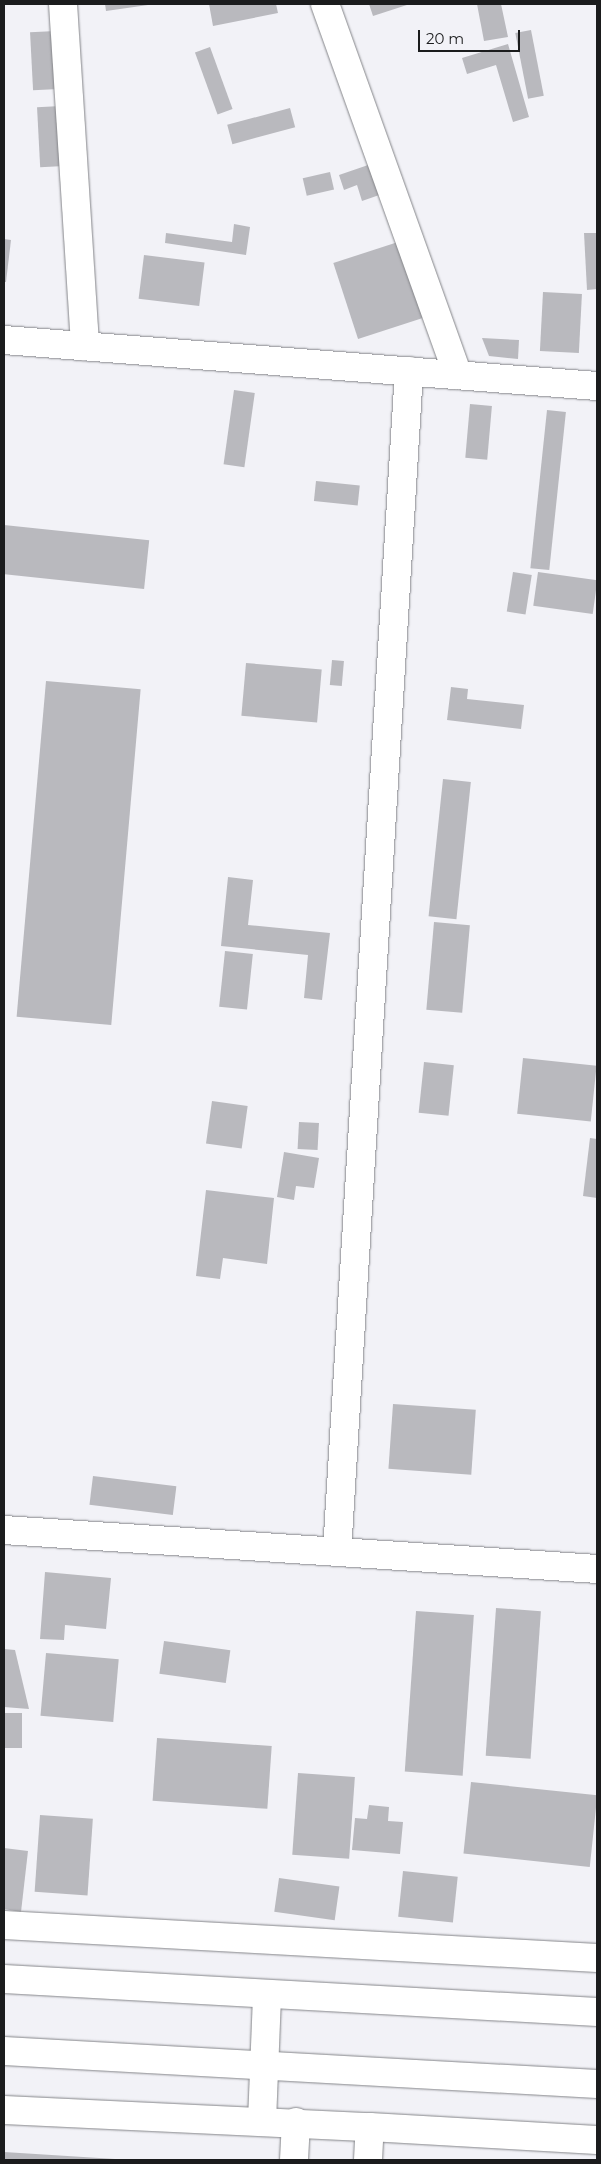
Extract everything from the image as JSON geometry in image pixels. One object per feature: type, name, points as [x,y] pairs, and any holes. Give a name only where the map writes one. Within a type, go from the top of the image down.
[{"type":"street","points":[[64,4],[85,346]]},
{"type":"street","points":[[326,4],[458,375]]},
{"type":"street","points":[[4,340],[597,386]]},
{"type":"street","points":[[337,1552],[409,371]]},
{"type":"street","points":[[4,1530],[597,1569]]},
{"type":"street","points":[[4,1925],[597,1958]]},
{"type":"street","points":[[4,1979],[597,2012]]},
{"type":"street","points":[[262,2121],[267,1994]]},
{"type":"street","points":[[4,2051],[597,2084]]},
{"type":"street","points":[[4,2110],[296,2122],[597,2140]]},
{"type":"street","points":[[294,2160],[296,2122]]},
{"type":"street","points":[[368,2160],[370,2127]]},
{"type":"building","points":[[105,4],[148,4],[148,5],[106,11]]},
{"type":"building","points":[[209,4],[276,4],[278,13],[213,26]]},
{"type":"building","points":[[369,4],[410,4],[373,16]]},
{"type":"building","points":[[477,4],[501,4],[508,37],[484,41]]},
{"type":"building","points":[[531,30],[544,96],[528,99],[515,33]]},
{"type":"building","points":[[56,31],[59,89],[33,90],[30,32]]},
{"type":"building","points":[[508,44],[529,117],[513,122],[496,65],[467,74],[462,58]]},
{"type":"building","points":[[210,47],[233,109],[218,114],[195,52]]},
{"type":"building","points":[[61,106],[64,166],[40,167],[37,107]]},
{"type":"building","points":[[290,108],[295,127],[232,144],[227,125]]},
{"type":"building","points":[[374,163],[385,193],[362,201],[357,185],[344,190],[339,175]]},
{"type":"building","points":[[330,172],[334,190],[307,196],[303,178]]},
{"type":"building","points":[[234,224],[250,227],[246,255],[165,243],[166,233],[232,242]]},
{"type":"building","points":[[584,233],[597,233],[597,289],[587,290]]},
{"type":"building","points":[[4,239],[11,240],[6,282],[4,282]]},
{"type":"building","points":[[398,242],[423,318],[358,339],[333,263]]},
{"type":"building","points":[[144,255],[205,262],[199,306],[139,299]]},
{"type":"building","points":[[543,292],[582,294],[579,353],[540,351]]},
{"type":"building","points":[[482,338],[519,340],[518,359],[489,356]]},
{"type":"building","points":[[234,390],[255,393],[244,467],[224,464]]},
{"type":"building","points":[[470,404],[492,406],[487,460],[465,458]]},
{"type":"building","points":[[547,410],[566,412],[549,570],[530,568]]},
{"type":"building","points":[[316,481],[360,486],[358,505],[314,501]]},
{"type":"building","points":[[4,525],[149,540],[144,589],[4,574]]},
{"type":"building","points":[[513,572],[532,575],[526,614],[507,612]]},
{"type":"building","points":[[538,572],[597,580],[593,614],[533,606]]},
{"type":"building","points":[[332,660],[344,661],[342,686],[330,685]]},
{"type":"building","points":[[246,663],[322,670],[317,722],[241,716]]},
{"type":"building","points":[[46,681],[141,689],[111,1025],[17,1017]]},
{"type":"building","points":[[451,687],[468,689],[467,699],[524,705],[521,729],[447,720]]},
{"type":"building","points":[[443,779],[471,782],[456,919],[429,916]]},
{"type":"building","points":[[228,877],[253,880],[248,925],[330,933],[322,1000],[304,998],[308,955],[221,946]]},
{"type":"building","points":[[434,922],[470,925],[462,1013],[426,1010]]},
{"type":"building","points":[[225,951],[253,954],[247,1010],[219,1007]]},
{"type":"building","points":[[523,1058],[597,1066],[591,1121],[517,1114]]},
{"type":"building","points":[[424,1062],[454,1065],[449,1116],[419,1113]]},
{"type":"building","points":[[212,1101],[248,1106],[242,1149],[206,1144]]},
{"type":"building","points":[[299,1122],[319,1123],[318,1150],[298,1149]]},
{"type":"building","points":[[590,1138],[597,1139],[597,1198],[583,1196]]},
{"type":"building","points":[[284,1152],[319,1158],[314,1188],[296,1186],[294,1200],[277,1197]]},
{"type":"building","points":[[206,1190],[274,1198],[267,1264],[223,1258],[220,1279],[196,1276]]},
{"type":"building","points":[[393,1404],[476,1410],[471,1475],[388,1469]]},
{"type":"building","points":[[93,1476],[176,1486],[173,1515],[89,1505]]},
{"type":"building","points":[[45,1572],[111,1578],[106,1629],[65,1625],[64,1640],[40,1639]]},
{"type":"building","points":[[496,1608],[541,1611],[531,1759],[486,1756]]},
{"type":"building","points":[[416,1611],[474,1615],[463,1776],[405,1772]]},
{"type":"building","points":[[164,1641],[230,1650],[226,1683],[159,1674]]},
{"type":"building","points":[[4,1649],[15,1650],[29,1709],[4,1707]]},
{"type":"building","points":[[46,1653],[119,1659],[113,1722],[41,1716]]},
{"type":"building","points":[[4,1713],[22,1713],[22,1748],[4,1748]]},
{"type":"building","points":[[157,1738],[272,1746],[267,1809],[153,1801]]},
{"type":"building","points":[[298,1773],[355,1777],[349,1859],[292,1855]]},
{"type":"building","points":[[471,1782],[597,1795],[590,1867],[463,1854]]},
{"type":"building","points":[[369,1805],[389,1807],[388,1821],[403,1822],[400,1854],[352,1850],[355,1818],[367,1819]]},
{"type":"building","points":[[40,1815],[93,1819],[87,1896],[35,1892]]},
{"type":"building","points":[[4,1848],[28,1851],[21,1912],[4,1909]]},
{"type":"building","points":[[403,1871],[458,1877],[453,1922],[398,1917]]},
{"type":"building","points":[[279,1878],[339,1886],[335,1920],[274,1912]]},
{"type":"building","points":[[4,2152],[115,2159],[115,2160],[4,2160]]}]
